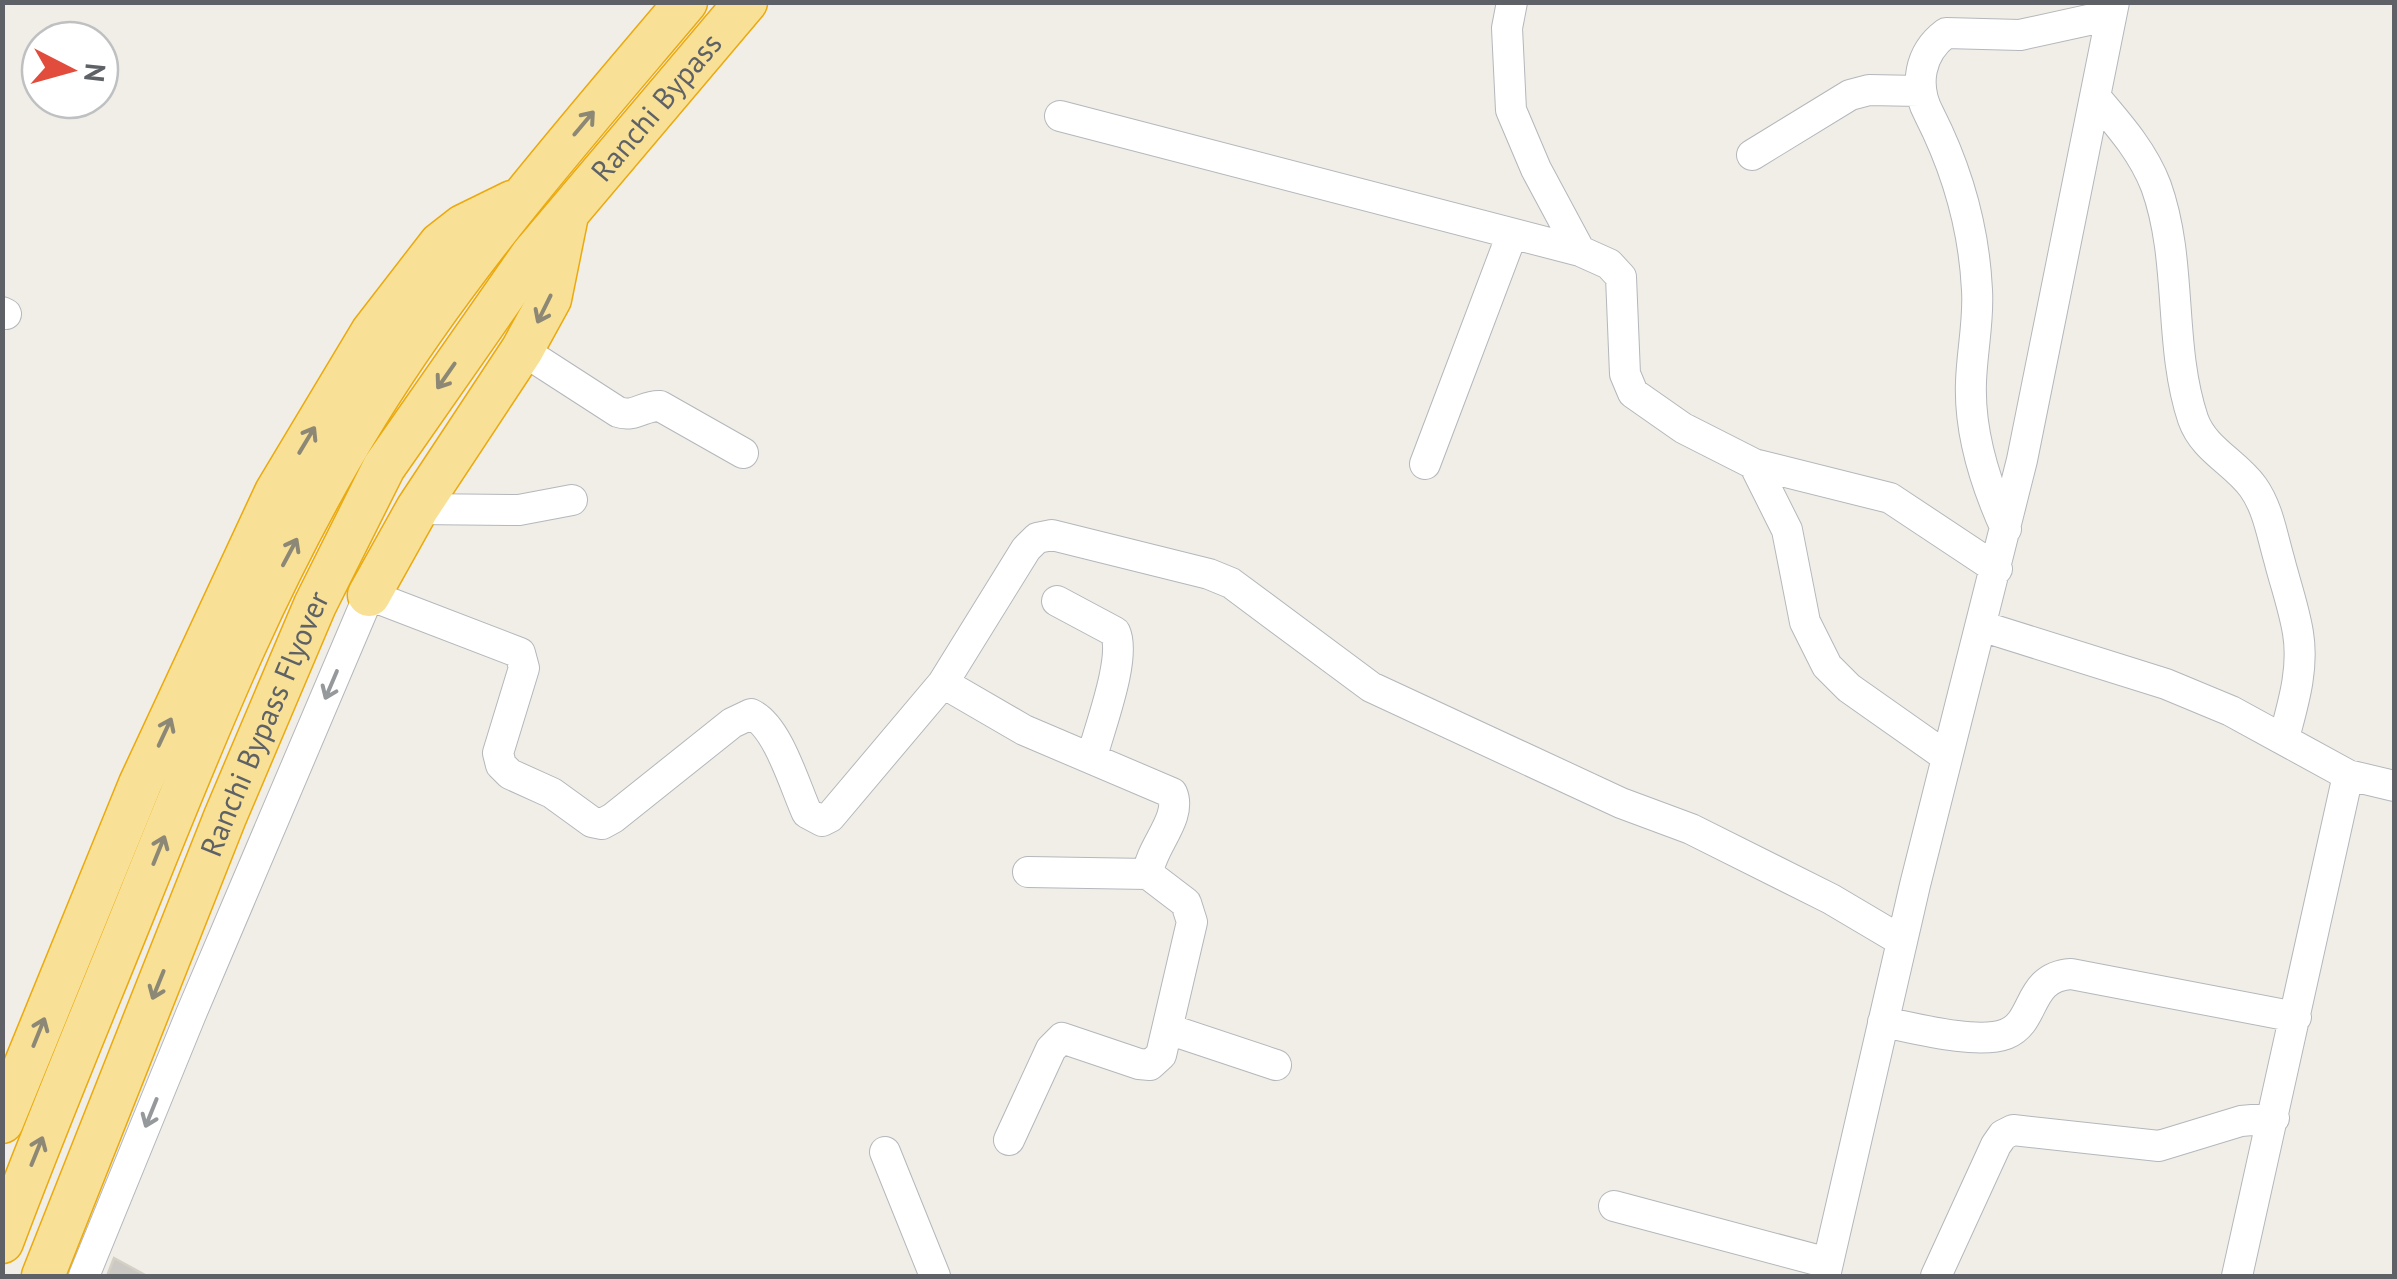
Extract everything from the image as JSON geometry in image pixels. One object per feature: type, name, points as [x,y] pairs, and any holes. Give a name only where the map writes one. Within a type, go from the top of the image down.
[{"type":"highway","name":"Ranchi Bypass","points":[[521,197],[686,2]]},
{"type":"highway","name":"Ranchi Bypass","points":[[567,215],[746,2]]},
{"type":"highway","points":[[2,1122],[140,784],[276,492],[372,332],[440,244],[463,226],[521,197]]},
{"type":"highway","name":"Ranchi Bypass Flyover","points":[[2,1242],[230,672],[287,556],[367,414],[521,197]]},
{"type":"highway","points":[[369,595],[417,509],[522,350],[550,299],[567,215]]},
{"type":"highway","name":"Ranchi Bypass Flyover","points":[[43,1276],[225,818],[315,606],[384,466],[522,269],[567,215]]},
{"type":"street","points":[[1512,2],[1507,28],[1511,110],[1536,170],[1580,251]]},
{"type":"street","points":[[1614,1206],[1826,1270],[1902,941],[2006,529],[2113,9],[2020,35],[1946,33],[1937,40],[1921,70],[1919,92],[1961,189],[1977,288],[1972,413],[1986,480],[2006,529]]},
{"type":"street","points":[[1752,154],[1850,95],[1869,90],[1919,92]]},
{"type":"street","points":[[2096,98],[2136,145],[2155,184],[2169,232],[2182,363],[2193,418],[2213,450],[2254,489],[2270,526],[2298,635],[2296,693],[2284,738]]},
{"type":"street","points":[[1060,116],[1580,251],[1609,264],[1621,277],[1624,374],[1633,393],[1683,428],[1754,464],[1890,498],[1996,569]]},
{"type":"street","points":[[1426,464],[1512,234]]},
{"type":"street","points":[[522,350],[618,412],[635,414],[660,406],[743,454]]},
{"type":"street","points":[[1754,464],[1787,530],[1805,622],[1827,666],[1849,688],[1948,757]]},
{"type":"street","points":[[417,509],[520,510],[572,500]]},
{"type":"street","points":[[84,1276],[369,595],[520,654],[524,668],[498,753],[501,766],[552,793],[592,822],[602,824],[732,723],[751,714],[760,718],[774,738],[807,813],[822,821],[830,817],[943,683],[1026,549],[1037,538],[1052,536],[1209,574],[1249,594],[1371,687],[1609,798],[1691,829],[1831,899],[1902,941]]},
{"type":"street","points":[[1057,601],[1118,637],[1118,656],[1092,757]]},
{"type":"street","points":[[1981,626],[2166,684],[2284,738],[2348,774],[2394,786]]},
{"type":"street","points":[[943,683],[1024,730],[1172,792],[1175,809],[1148,874]]},
{"type":"street","points":[[2237,1276],[2348,774]]},
{"type":"street","points":[[1009,1140],[1058,1041],[1070,1039],[1150,1064],[1161,1055],[1192,922],[1186,903],[1148,874],[1028,872]]},
{"type":"street","points":[[1883,1022],[1995,1036],[2015,1028],[2048,980],[2071,974],[2296,1018]]},
{"type":"street","points":[[1168,1029],[1276,1064]]},
{"type":"street","points":[[1936,1276],[2004,1134],[2013,1130],[2160,1146],[2241,1121],[2274,1118]]},
{"type":"street","points":[[884,1152],[936,1276]]},
{"type":"building","points":[[114,1258],[147,1276],[107,1276]]}]
